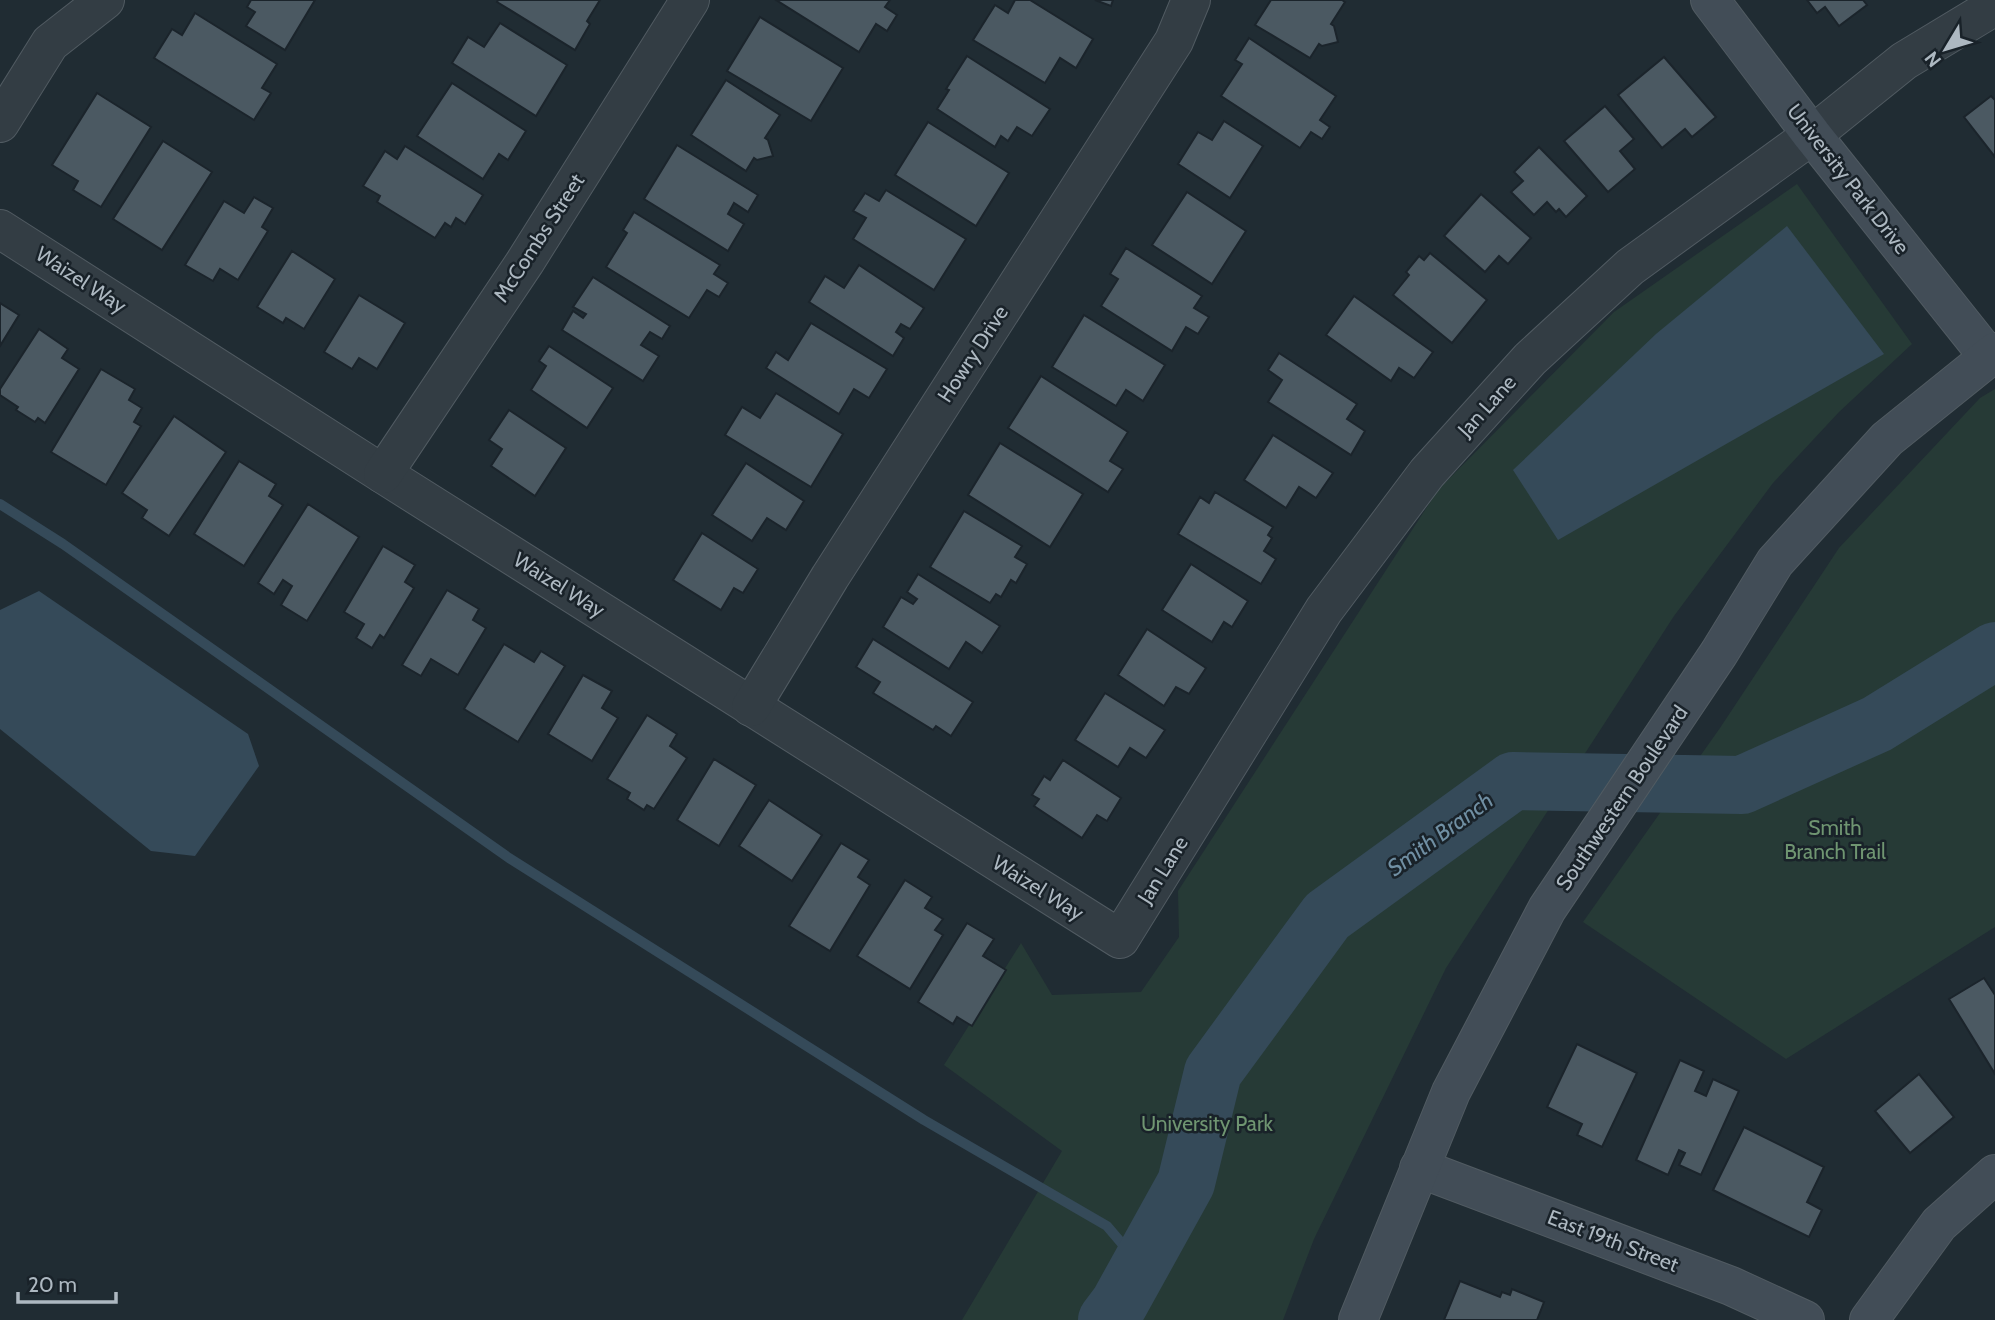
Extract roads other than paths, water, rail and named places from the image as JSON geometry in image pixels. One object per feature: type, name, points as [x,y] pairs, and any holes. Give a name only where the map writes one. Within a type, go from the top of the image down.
[{"type":"street","points":[[0,123],[50,43],[105,0]]},
{"type":"street","name":"McCombs Street","points":[[383,474],[525,262],[690,0]]},
{"type":"street","name":"Howry Drive","points":[[751,707],[830,577],[1174,41],[1191,0]]},
{"type":"street","name":"University Park Drive","points":[[1710,0],[1812,135],[1991,354]]},
{"type":"street","name":"Jan Lane","points":[[1120,939],[1324,610],[1427,472],[1530,359],[1630,267],[1812,135],[1904,61],[1995,6]]},
{"type":"street","name":"Waizel Way","points":[[0,229],[1120,939]]},
{"type":"street","name":"Southwestern Boulevard","points":[[1358,1320],[1451,1092],[1546,909],[1719,653],[1776,562],[1887,439],[1991,354]]},
{"type":"street","name":"East 19th Street","points":[[1419,1168],[1731,1286],[1805,1320]]},
{"type":"street","points":[[1869,1320],[1939,1224],[1995,1174]]},
{"type":"water","points":[[1787,226],[1884,354],[1558,540],[1513,470],[1656,334]]},
{"type":"water","points":[[39,591],[248,734],[259,766],[195,856],[151,851],[0,729],[0,610]]},
{"type":"waterway","points":[[0,504],[63,544],[509,858],[924,1120],[1107,1226],[1141,1266]]},
{"type":"waterway","name":"Smith Branch","points":[[1107,1320],[1119,1304],[1186,1183],[1213,1072],[1327,916],[1513,781],[1742,785],[1877,724],[1995,651]]},
{"type":"park label","name":"Smith Branch Trail","points":[[1835,840]]},
{"type":"park label","name":"University Park","points":[[1207,1124]]}]
